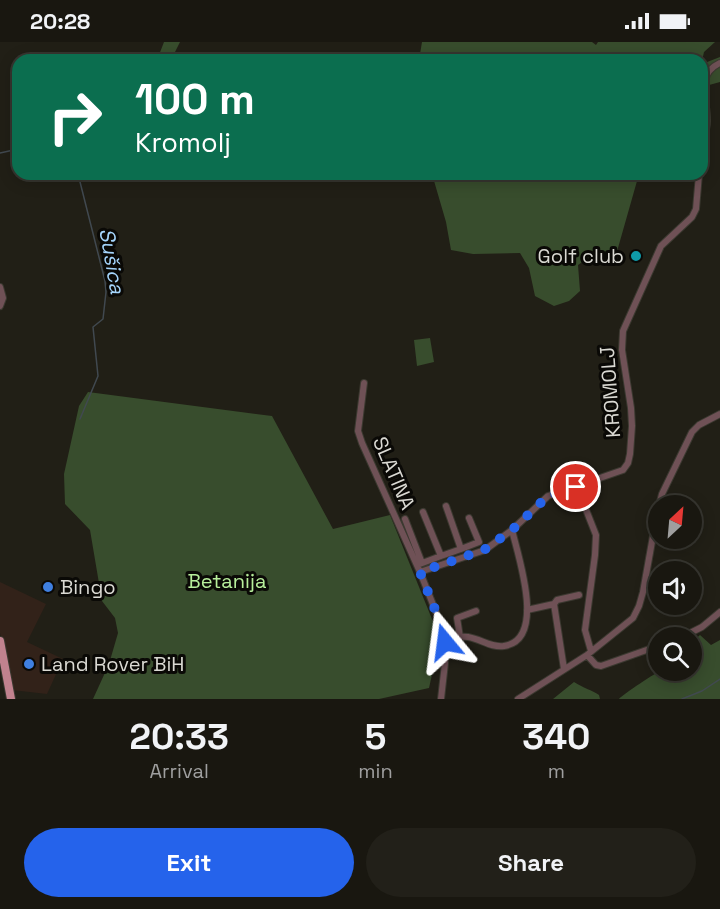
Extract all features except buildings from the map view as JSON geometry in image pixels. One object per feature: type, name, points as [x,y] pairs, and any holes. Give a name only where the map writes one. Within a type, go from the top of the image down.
[{"type":"main road","points":[[0,641],[11,699]]},
{"type":"street","points":[[708,72],[720,63]]},
{"type":"street","name":"KROMOLJ","points":[[420,567],[484,550],[512,530],[548,496],[623,470],[630,454],[631,408],[622,350],[623,331],[661,246],[692,217],[696,209],[698,180]]},
{"type":"street","points":[[0,287],[3,298],[0,306]]},
{"type":"street","name":"SLATINA","points":[[364,383],[359,424],[362,443],[420,567]]},
{"type":"street","points":[[662,495],[692,432],[699,425],[720,414]]},
{"type":"street","points":[[576,487],[596,535],[585,630],[589,653],[596,665],[601,666],[648,650]]},
{"type":"street","points":[[446,506],[461,549]]},
{"type":"street","points":[[423,512],[441,556]]},
{"type":"street","points":[[420,567],[441,556],[479,542],[469,518]]},
{"type":"street","points":[[405,519],[445,637],[441,699]]},
{"type":"street","points":[[445,637],[460,636],[494,646],[510,645],[525,632],[528,620],[527,610],[512,530]]},
{"type":"street","points":[[518,699],[589,653],[633,618],[639,606],[651,549]]},
{"type":"street","points":[[527,610],[579,595]]},
{"type":"street","points":[[554,604],[564,669]]},
{"type":"street","points":[[460,636],[457,618],[476,611]]},
{"type":"street","points":[[702,627],[720,612]]},
{"type":"shaded area","points":[[0,582],[46,604],[27,642],[63,659],[47,694],[12,690],[0,633]]},
{"type":"green space","points":[[164,42],[180,42],[174,54],[159,54]]},
{"type":"green space","points":[[422,42],[592,42],[596,45],[598,42],[715,42],[704,54],[420,54]]},
{"type":"green space","points":[[720,57],[720,82],[708,85],[708,62]]},
{"type":"green space","points":[[434,180],[637,180],[616,255],[588,258],[578,265],[580,291],[569,301],[554,306],[535,296],[529,268],[520,253],[473,254],[451,250],[446,222]]},
{"type":"green space","points":[[430,338],[434,362],[417,366],[414,340]]},
{"type":"green space","name":"Betanija","points":[[88,392],[272,416],[333,529],[390,515],[440,639],[429,688],[379,699],[93,699],[109,664],[118,633],[115,618],[102,601],[90,530],[65,504],[64,474],[79,406]]},
{"type":"green space","points":[[702,637],[711,645],[720,640],[720,699],[619,699],[648,678],[648,681],[702,681]]},
{"type":"green space","points":[[574,682],[599,695],[600,699],[553,699]]},
{"type":"waterway","name":"Sušica","points":[[0,153],[12,150]]},
{"type":"waterway","name":"Sušica","points":[[80,180],[106,292],[103,319],[93,327],[98,376],[80,419]]},
{"type":"waterway","points":[[682,699],[702,691],[720,679]]},
{"type":"place","name":"Golf club","points":[[636,256]]},
{"type":"place","name":"Bingo","points":[[48,587]]},
{"type":"place","name":"Land Rover BiH","points":[[29,664]]},
{"type":"route","points":[[445,642],[444,632],[420,572],[484,550],[512,530],[548,496],[576,487]]}]
